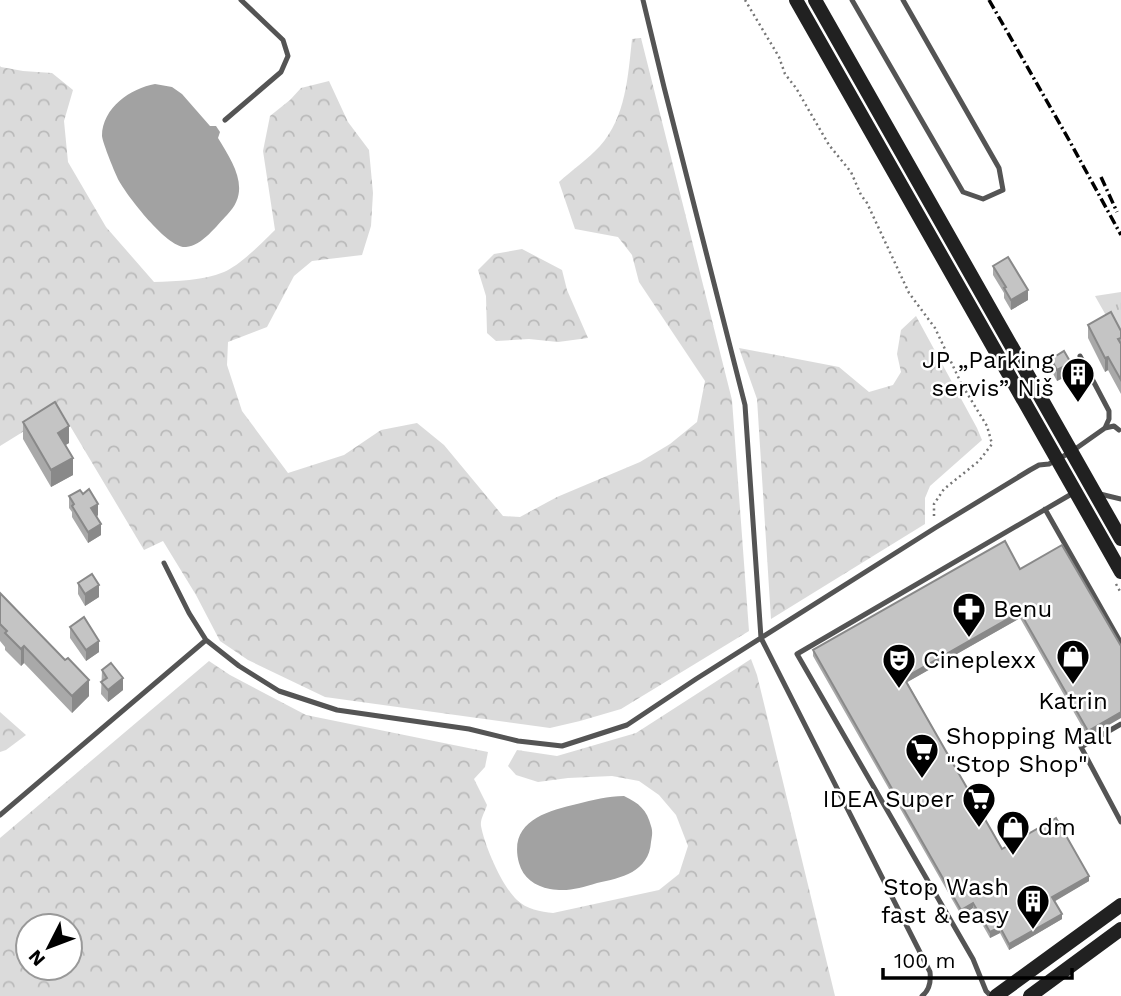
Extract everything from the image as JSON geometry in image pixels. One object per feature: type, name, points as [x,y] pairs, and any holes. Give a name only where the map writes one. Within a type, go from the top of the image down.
[{"type":"main road","points":[[796,0],[1121,572]]},
{"type":"main road","points":[[815,0],[1121,538]]},
{"type":"main road","points":[[993,996],[1121,905]]},
{"type":"main road","points":[[1030,996],[1121,929]]},
{"type":"lane","points":[[225,120],[281,72],[288,56],[283,40],[241,0]]},
{"type":"lane","points":[[643,0],[745,405],[761,638],[930,972],[931,982],[922,996]]},
{"type":"lane","points":[[852,0],[963,192],[983,199],[1003,190],[999,168],[903,0]]},
{"type":"lane","points":[[1080,356],[1109,411],[1105,428]]},
{"type":"lane","points":[[164,563],[206,640],[239,666],[279,691],[337,710],[562,746],[627,725],[935,528],[1039,465],[1049,464],[1071,452],[1105,428],[1114,426],[1119,430]]},
{"type":"lane","points":[[993,996],[986,991],[972,959],[797,654],[1075,492]]},
{"type":"lane","points":[[1095,493],[1121,499]]},
{"type":"lane","points":[[1045,509],[1121,643]]},
{"type":"lane","points":[[0,814],[206,640]]},
{"type":"lane","points":[[1121,724],[1081,747],[1121,821]]},
{"type":"path","points":[[745,0],[779,57],[785,74],[829,145],[851,172],[909,293],[935,328],[962,385],[986,426],[992,444],[979,461],[943,489],[934,503],[935,528]]},
{"type":"green space","points":[[641,38],[732,400],[749,631],[621,709],[550,728],[325,697],[248,660],[220,641],[163,541],[144,550],[60,409],[0,446],[0,66],[52,73],[73,90],[64,121],[68,162],[106,227],[154,282],[198,279],[224,272],[244,259],[275,230],[263,151],[270,116],[301,88],[329,81],[348,122],[369,150],[373,193],[371,226],[362,255],[312,261],[294,276],[267,327],[228,342],[227,365],[242,411],[288,473],[344,455],[381,430],[417,423],[444,445],[503,516],[520,517],[557,497],[640,462],[670,444],[697,422],[705,381],[639,282],[632,255],[618,237],[575,229],[559,182],[609,135],[624,96],[632,39]]},
{"type":"green space","points":[[522,249],[562,270],[567,290],[588,338],[558,342],[529,339],[496,341],[487,333],[486,296],[478,270],[494,254]]},
{"type":"green space","points":[[1121,292],[1121,342],[1095,296]]},
{"type":"green space","points":[[916,316],[982,440],[930,486],[925,498],[925,524],[771,619],[757,399],[739,348],[839,367],[869,392],[893,385],[901,372],[897,354],[901,330]]},
{"type":"green space","points":[[751,659],[835,996],[0,996],[0,838],[209,661],[306,715],[488,752],[485,767],[474,779],[487,805],[481,823],[483,835],[500,876],[511,894],[525,906],[553,913],[659,890],[679,874],[688,846],[676,815],[659,795],[639,781],[612,776],[538,782],[516,775],[508,766],[517,750],[557,756],[636,733]]},
{"type":"green space","points":[[0,712],[26,735],[0,752]]},
{"type":"shaded area","points":[[155,84],[172,87],[182,94],[210,126],[216,126],[220,132],[218,138],[238,176],[238,196],[234,206],[214,229],[192,246],[178,245],[169,240],[149,221],[117,177],[102,136],[103,126],[112,108],[128,95]]},
{"type":"shaded area","points":[[624,796],[642,808],[652,828],[649,852],[639,867],[615,879],[568,890],[545,888],[527,877],[519,863],[517,849],[519,837],[532,821],[553,810],[600,798]]},
{"type":"building","points":[[1008,257],[1028,290],[1011,300],[993,266]]},
{"type":"building","points":[[1111,312],[1121,331],[1121,338],[1118,339],[1121,344],[1121,380],[1108,357],[1105,358],[1088,325]]},
{"type":"building","points":[[1064,351],[1071,363],[1057,370],[1051,359]]},
{"type":"building","points":[[55,402],[69,426],[58,433],[73,458],[51,470],[23,422]]},
{"type":"building","points":[[89,489],[98,504],[91,508],[101,524],[88,532],[69,496],[80,490],[83,494]]},
{"type":"building","name":"Shopping Mall \"Stop Shop\"","points":[[1005,541],[1020,569],[1062,545],[1121,646],[1121,712],[1088,731],[1020,612],[904,678],[1002,849],[1056,818],[1089,876],[1052,897],[1062,914],[1009,944],[1000,927],[990,932],[973,903],[961,910],[813,650]]},
{"type":"building","points":[[92,574],[99,585],[85,594],[78,583]]},
{"type":"building","points":[[0,593],[65,660],[68,658],[89,680],[72,696],[24,646],[21,649],[5,633],[7,631],[0,624]]},
{"type":"building","points":[[84,617],[99,641],[86,650],[70,627]]},
{"type":"building","points":[[111,663],[123,678],[108,690],[101,682],[107,678],[102,670]]},
{"type":"railway","points":[[989,0],[1121,235]]},
{"type":"railway","points":[[1101,177],[1117,212]]},
{"type":"place","name":"JP „Parking servis” Niš","points":[[1078,404]]},
{"type":"place","name":"Benu","points":[[969,639]]},
{"type":"place","name":"Katrin","points":[[1073,686]]},
{"type":"place","name":"Cineplexx","points":[[899,690]]},
{"type":"place","name":"Shopping Mall \"Stop Shop\"","points":[[922,780]]},
{"type":"place","name":"IDEA Super","points":[[979,829]]},
{"type":"place","name":"dm","points":[[1013,857]]},
{"type":"place","name":"Stop Wash fast & easy","points":[[1033,931]]}]
